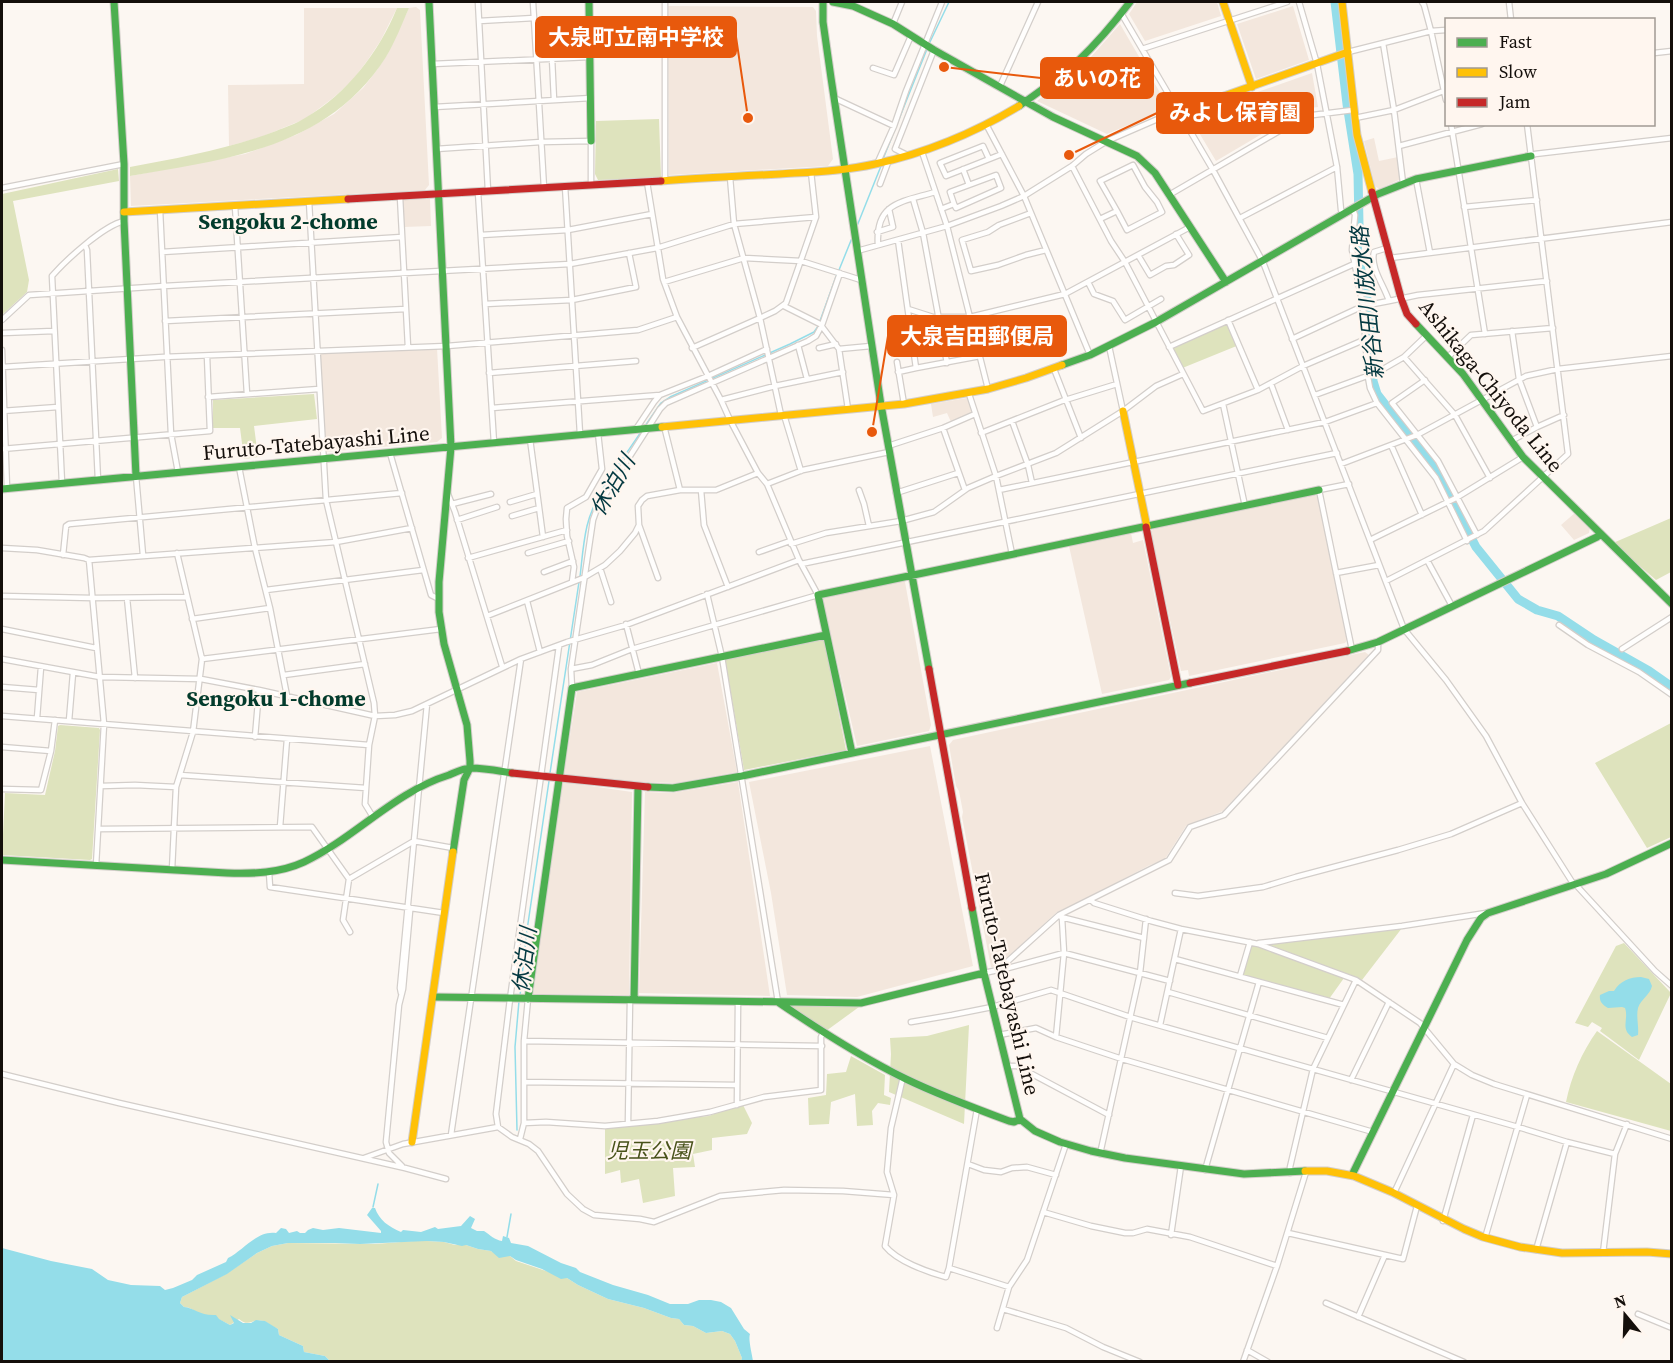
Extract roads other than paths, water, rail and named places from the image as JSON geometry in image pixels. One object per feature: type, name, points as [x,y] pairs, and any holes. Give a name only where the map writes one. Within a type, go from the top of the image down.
[{"type":"street","points":[[114,2],[124,164],[124,221],[136,476],[143,555]]},
{"type":"street","points":[[429,2],[451,447],[904,404],[969,394],[1054,369],[1109,346],[1263,262],[1374,196],[1403,183],[1535,154],[1671,138]]},
{"type":"street","points":[[478,2],[488,191]]},
{"type":"street","points":[[533,2],[544,188]]},
{"type":"street","points":[[589,2],[591,185]]},
{"type":"street","points":[[664,2],[665,181]]},
{"type":"street","name":"Furuto-Tatebayashi Line","points":[[823,2],[823,22],[844,169],[896,493],[984,973],[1020,1119],[1033,1130],[1066,1144],[1100,1154],[1205,1170],[1256,1175],[1306,1172],[1352,1175],[1394,1193],[1463,1230],[1485,1238],[1536,1250],[1570,1253],[1671,1254]]},
{"type":"street","points":[[832,2],[853,6],[893,24],[1027,103],[1137,156],[1155,173],[1226,282]]},
{"type":"street","points":[[893,24],[902,2]]},
{"type":"street","points":[[907,156],[895,150],[930,47],[942,2]]},
{"type":"street","points":[[1000,86],[1038,2]]},
{"type":"street","points":[[124,213],[811,172],[883,162],[922,152],[957,139],[987,126],[1027,103],[1073,66],[1130,2]]},
{"type":"street","points":[[1223,2],[1252,87]]},
{"type":"street","points":[[1142,49],[1287,2]]},
{"type":"street","points":[[1299,2],[1317,64],[1337,167],[1341,210],[1344,214]]},
{"type":"street","name":"Ashikaga-Chiyoda Line","points":[[1342,2],[1352,112],[1387,248],[1407,314],[1448,357],[1482,399],[1523,457],[1671,604]]},
{"type":"street","points":[[1422,2],[1445,87]]},
{"type":"street","points":[[1509,2],[1511,18]]},
{"type":"street","points":[[1121,14],[1213,170],[1263,262],[1404,629],[1446,680],[1482,731],[1522,802],[1575,885],[1671,986]]},
{"type":"street","points":[[479,21],[534,18]]},
{"type":"street","points":[[857,251],[947,226],[1024,196],[1107,141],[1174,112],[1252,87],[1336,56],[1431,31],[1445,30]]},
{"type":"street","points":[[535,38],[589,35]]},
{"type":"street","points":[[873,68],[894,75],[911,36]]},
{"type":"street","points":[[1383,43],[1403,183]]},
{"type":"street","points":[[880,184],[883,162],[906,91],[930,47]]},
{"type":"street","points":[[1655,54],[1671,51]]},
{"type":"street","points":[[432,64],[590,57]]},
{"type":"street","points":[[552,58],[554,100]]},
{"type":"street","points":[[1169,195],[1305,116],[1341,111],[1394,110],[1445,91]]},
{"type":"street","points":[[434,107],[591,98]]},
{"type":"street","points":[[834,98],[894,126]]},
{"type":"street","points":[[987,126],[1024,196],[1090,355]]},
{"type":"street","points":[[1451,126],[1485,334]]},
{"type":"street","points":[[1399,146],[1474,126]]},
{"type":"street","points":[[1386,581],[1476,536],[1568,454],[1527,126]]},
{"type":"street","points":[[436,149],[591,141]]},
{"type":"street","points":[[989,159],[983,146],[940,163],[945,176],[1002,154]]},
{"type":"street","points":[[922,152],[947,226],[988,389]]},
{"type":"street","points":[[2,188],[124,164]]},
{"type":"street","points":[[1133,165],[1145,188],[1162,212],[1126,230],[1117,211],[1100,181],[1133,165]]},
{"type":"street","points":[[1072,166],[1203,411],[1258,390],[1303,366],[1366,339]]},
{"type":"street","points":[[1240,218],[1337,167]]},
{"type":"street","points":[[963,169],[969,185]]},
{"type":"street","points":[[692,348],[784,306],[816,217],[811,172]]},
{"type":"street","points":[[996,175],[1001,188],[956,208],[954,204],[950,192],[996,175]]},
{"type":"street","points":[[730,177],[734,224],[760,318],[782,415],[801,471]]},
{"type":"street","points":[[1416,179],[1430,253]]},
{"type":"street","points":[[647,182],[664,282],[677,317],[758,473],[766,484],[800,562],[818,595],[852,753]]},
{"type":"street","points":[[565,186],[579,434]]},
{"type":"street","points":[[478,192],[494,443]]},
{"type":"street","points":[[878,245],[879,222],[885,212],[894,205],[935,192]]},
{"type":"street","points":[[400,197],[408,347]]},
{"type":"street","points":[[913,199],[923,233],[947,363]]},
{"type":"street","points":[[1464,207],[1537,200]]},
{"type":"street","points":[[309,201],[326,500],[375,716],[369,745],[365,806],[373,817]]},
{"type":"street","points":[[942,209],[954,204]]},
{"type":"street","points":[[235,206],[247,394]]},
{"type":"street","points":[[1355,208],[1352,250],[1364,305],[1370,388],[1377,403],[1436,478],[1467,540]]},
{"type":"street","points":[[877,232],[893,227],[889,209]]},
{"type":"street","points":[[160,210],[171,434],[178,472]]},
{"type":"street","points":[[1100,219],[1117,211]]},
{"type":"street","points":[[1031,213],[999,225],[988,232],[962,240],[971,271],[1046,250]]},
{"type":"street","points":[[481,235],[568,230],[652,214]]},
{"type":"street","points":[[2,320],[29,295],[570,264],[657,248],[734,224],[816,217]]},
{"type":"street","points":[[62,483],[52,276],[85,245],[124,221]]},
{"type":"street","points":[[1390,258],[1671,222]]},
{"type":"street","points":[[908,309],[933,317],[970,317],[1065,294],[1190,227]]},
{"type":"street","points":[[1138,255],[1150,274],[1166,266],[1174,265],[1189,255],[1176,234]]},
{"type":"street","points":[[162,252],[402,237]]},
{"type":"street","points":[[898,240],[916,368]]},
{"type":"street","points":[[85,245],[98,480]]},
{"type":"street","points":[[1387,248],[1374,252],[1373,259],[1389,301]]},
{"type":"street","points":[[485,304],[572,300],[636,287],[629,253]]},
{"type":"street","points":[[664,282],[744,258],[801,261],[861,280]]},
{"type":"street","points":[[1169,347],[1354,264]]},
{"type":"street","points":[[643,428],[666,403],[710,379],[768,353],[798,345],[816,336],[838,272]]},
{"type":"street","points":[[1292,339],[1364,305],[1401,298],[1547,281]]},
{"type":"street","points":[[1088,282],[1094,294],[1113,300],[1125,320],[1161,299]]},
{"type":"street","points":[[784,306],[819,324],[838,347],[848,409]]},
{"type":"street","points":[[165,321],[406,309]]},
{"type":"street","points":[[2,367],[447,346],[638,330],[677,317]]},
{"type":"street","points":[[1228,320],[1258,390]]},
{"type":"street","points":[[1448,357],[1471,335],[1553,328]]},
{"type":"street","points":[[2,333],[54,331]]},
{"type":"street","points":[[1512,331],[1519,379],[1537,427]]},
{"type":"street","points":[[1315,395],[1378,372],[1404,357],[1426,336]]},
{"type":"street","points":[[798,345],[807,379]]},
{"type":"street","points":[[819,348],[872,346]]},
{"type":"street","points":[[1109,346],[1178,685]]},
{"type":"street","points":[[2,350],[4,489]]},
{"type":"street","points":[[492,408],[660,395],[710,379],[768,353]]},
{"type":"street","points":[[3,449],[210,431],[207,356]]},
{"type":"street","points":[[898,372],[980,356]]},
{"type":"street","points":[[1341,464],[1417,435],[1519,379],[1558,369],[1671,356]]},
{"type":"street","points":[[1404,357],[1455,415],[1490,478]]},
{"type":"street","points":[[489,373],[636,362]]},
{"type":"street","points":[[897,362],[904,404]]},
{"type":"street","points":[[1054,369],[1081,438]]},
{"type":"street","points":[[721,400],[843,372]]},
{"type":"street","points":[[759,552],[825,533],[901,521],[934,512],[964,490],[1056,453],[1123,411],[1156,386],[1183,374]]},
{"type":"street","points":[[1425,380],[1392,403],[1438,461],[1476,536]]},
{"type":"street","points":[[981,433],[1066,399],[1117,384]]},
{"type":"street","points":[[1271,384],[1288,430]]},
{"type":"street","points":[[208,397],[319,389]]},
{"type":"street","points":[[969,394],[996,476],[1012,554]]},
{"type":"street","points":[[520,1139],[524,1123],[526,999],[572,688],[574,640],[592,520],[643,428],[654,402],[660,395]]},
{"type":"street","points":[[999,490],[1325,422],[1377,403]]},
{"type":"street","points":[[1223,404],[1245,506]]},
{"type":"street","points":[[3,411],[58,407]]},
{"type":"street","points":[[766,484],[801,471],[889,449],[975,414]]},
{"type":"street","points":[[1512,441],[1564,415]]},
{"type":"street","points":[[1012,421],[1032,483]]},
{"type":"street","points":[[664,426],[680,490]]},
{"type":"street","points":[[943,428],[964,490]]},
{"type":"street","points":[[574,581],[574,567],[567,530],[567,508],[586,497],[602,469],[598,433]]},
{"type":"street","points":[[530,439],[543,537]]},
{"type":"street","points":[[1391,445],[1422,515]]},
{"type":"street","name":"Furuto-Tatebayashi Line","points":[[4,489],[451,447],[439,599],[441,628],[468,732],[470,768]]},
{"type":"street","points":[[390,453],[431,595],[439,599]]},
{"type":"street","points":[[2,659],[100,677],[201,679],[375,716],[395,715],[412,711],[521,658],[626,624],[800,562],[905,543],[1337,453]]},
{"type":"street","points":[[1370,540],[1449,502],[1523,457]]},
{"type":"street","points":[[238,467],[287,696]]},
{"type":"street","points":[[658,578],[639,525],[638,506],[642,500],[647,496],[680,490],[716,490],[758,473]]},
{"type":"street","points":[[896,493],[958,473]]},
{"type":"street","points":[[571,669],[592,665],[632,649],[818,595],[1349,484]]},
{"type":"street","points":[[700,489],[704,525],[728,586]]},
{"type":"street","points":[[859,490],[869,526]]},
{"type":"street","points":[[1319,490],[1352,651]]},
{"type":"street","points":[[447,492],[502,666]]},
{"type":"street","points":[[63,555],[67,524],[402,493]]},
{"type":"street","points":[[452,504],[491,494]]},
{"type":"street","points":[[510,502],[537,494]]},
{"type":"street","points":[[457,520],[496,507]]},
{"type":"street","points":[[512,516],[539,508]]},
{"type":"street","points":[[487,616],[583,578],[600,568],[620,551],[639,525]]},
{"type":"street","points":[[2,548],[37,550],[89,560],[336,542],[412,528]]},
{"type":"street","points":[[468,558],[567,530]]},
{"type":"street","points":[[2,860],[244,874],[269,872],[302,863],[329,849],[419,786],[470,768],[638,787],[673,788],[742,776],[1352,651],[1378,642],[1600,534]]},
{"type":"street","points":[[528,553],[569,541]]},
{"type":"street","points":[[172,870],[176,787],[194,732],[202,659],[177,553]]},
{"type":"street","points":[[89,560],[104,724],[96,866]]},
{"type":"street","points":[[1427,560],[1452,606]]},
{"type":"street","points":[[544,572],[573,561]]},
{"type":"street","points":[[1336,573],[1379,565]]},
{"type":"street","points":[[600,568],[611,602]]},
{"type":"street","points":[[266,590],[423,570]]},
{"type":"street","points":[[707,594],[722,657],[778,1002],[823,1034],[903,1077],[1009,1121],[1014,1122],[1020,1119]]},
{"type":"street","points":[[2,596],[187,597]]},
{"type":"street","points":[[127,598],[135,678]]},
{"type":"street","points":[[527,601],[540,652]]},
{"type":"street","points":[[192,619],[270,608]]},
{"type":"street","points":[[1622,649],[1671,617]]},
{"type":"street","points":[[626,624],[639,674]]},
{"type":"street","points":[[1559,626],[1588,645],[1639,672],[1671,694]]},
{"type":"street","points":[[202,659],[441,628]]},
{"type":"street","points":[[2,629],[96,648]]},
{"type":"street","points":[[572,688],[826,635]]},
{"type":"street","points":[[433,997],[861,1003],[996,971],[1061,917],[1168,861],[1188,829],[1225,813],[1378,650],[1378,642]]},
{"type":"street","points":[[498,1127],[496,1114],[559,645]]},
{"type":"street","points":[[451,1135],[521,658]]},
{"type":"street","points":[[284,675],[365,664]]},
{"type":"street","points":[[37,718],[41,667]]},
{"type":"street","points":[[69,722],[73,673]]},
{"type":"street","points":[[2,687],[39,690]]},
{"type":"street","points":[[255,737],[259,690]]},
{"type":"street","points":[[405,1168],[389,1153],[386,1142],[427,704]]},
{"type":"street","points":[[2,716],[369,745]]},
{"type":"street","points":[[2,791],[41,790],[51,751],[55,720]]},
{"type":"street","points":[[280,827],[287,739]]},
{"type":"street","points":[[2,747],[51,751]]},
{"type":"street","points":[[412,1142],[453,848],[464,780],[470,768]]},
{"type":"street","points":[[180,775],[366,788]]},
{"type":"street","points":[[100,786],[176,787]]},
{"type":"street","points":[[628,1123],[638,787]]},
{"type":"street","points":[[1175,893],[1198,896],[1263,887],[1451,834],[1522,802]]},
{"type":"street","points":[[99,830],[312,827],[349,879],[343,920],[350,932]]},
{"type":"street","points":[[349,879],[414,841],[453,848]]},
{"type":"street","points":[[1258,944],[1265,941],[1488,913],[1613,872],[1671,843]]},
{"type":"street","points":[[269,872],[270,887],[444,913]]},
{"type":"street","points":[[1091,900],[1094,903],[1146,919],[1258,944],[1356,980],[1425,1027],[1454,1064],[1472,1075],[1527,1095],[1671,1138]]},
{"type":"street","points":[[1352,1175],[1467,940],[1481,918],[1488,913]]},
{"type":"street","points":[[1061,917],[1144,939]]},
{"type":"street","points":[[1056,1036],[1064,953],[1061,917]]},
{"type":"street","points":[[1100,1154],[1140,973],[1146,919]]},
{"type":"street","points":[[1160,1025],[1181,928]]},
{"type":"street","points":[[1240,976],[1250,942]]},
{"type":"street","points":[[1003,966],[1008,968],[1064,953],[1170,981]]},
{"type":"street","points":[[1175,959],[1344,1005]]},
{"type":"street","points":[[1290,1173],[1302,1112],[1314,1069],[1356,980]]},
{"type":"street","points":[[1205,1170],[1259,982]]},
{"type":"street","points":[[910,1022],[992,1007],[1051,990],[1160,1025],[1567,1143],[1615,1154]]},
{"type":"street","points":[[1168,992],[1328,1038]]},
{"type":"street","points":[[737,1105],[738,1002]]},
{"type":"street","points":[[1351,1080],[1389,1002]]},
{"type":"street","points":[[999,1035],[1036,1028],[1122,1059],[1373,1132]]},
{"type":"street","points":[[524,1123],[546,1122],[605,1126],[658,1121],[685,1117],[764,1097],[822,1090],[821,1037],[823,1034]]},
{"type":"street","points":[[524,1041],[822,1046]]},
{"type":"street","points":[[1394,1193],[1454,1064]]},
{"type":"street","points":[[1007,1066],[1017,1066],[1109,1115]]},
{"type":"street","points":[[2,1074],[446,1179]]},
{"type":"street","points":[[903,1077],[891,1128],[887,1172],[894,1195],[885,1246],[890,1253],[907,1262],[946,1277],[977,1109]]},
{"type":"street","points":[[524,1082],[737,1085]]},
{"type":"street","points":[[1485,1238],[1527,1095]]},
{"type":"street","points":[[1443,1221],[1473,1115]]},
{"type":"street","points":[[1603,1253],[1615,1154],[1627,1124]]},
{"type":"street","points":[[364,1158],[412,1142],[498,1127],[538,1151],[567,1194],[583,1209],[594,1215],[654,1222],[720,1196],[784,1190],[894,1195]]},
{"type":"street","points":[[1536,1250],[1567,1143]]},
{"type":"street","points":[[997,1328],[1009,1287],[1027,1260],[1066,1144]]},
{"type":"street","points":[[968,1164],[984,1170],[1001,1172],[1012,1168],[1027,1167],[1056,1175]]},
{"type":"street","points":[[1171,1235],[1182,1166]]},
{"type":"street","points":[[1243,1362],[1288,1233],[1306,1172]]},
{"type":"street","points":[[1288,1233],[1403,1259],[1417,1206]]},
{"type":"street","points":[[1043,1212],[1125,1233],[1147,1229],[1190,1237],[1277,1266]]},
{"type":"street","points":[[1358,1317],[1384,1255]]},
{"type":"street","points":[[949,1268],[1009,1287]]},
{"type":"street","points":[[1326,1303],[1464,1362]]},
{"type":"street","points":[[1003,1309],[1066,1328],[1103,1347],[1140,1362]]},
{"type":"street","points":[[1638,1314],[1671,1328]]},
{"type":"street","points":[[1247,1350],[1268,1362]]},
{"type":"water","points":[[1641,977],[1649,979],[1652,986],[1638,1008],[1638,1035],[1632,1037],[1626,1031],[1625,1008],[1608,1008],[1600,1000],[1600,995],[1614,991],[1626,980]]},
{"type":"water","points":[[372,1208],[375,1208],[385,1223],[401,1232],[403,1230],[421,1232],[435,1227],[438,1229],[461,1226],[470,1216],[475,1219],[471,1228],[477,1231],[484,1231],[502,1241],[503,1236],[509,1238],[511,1243],[528,1246],[580,1272],[613,1285],[670,1304],[688,1304],[699,1300],[721,1302],[731,1308],[744,1329],[750,1334],[753,1361],[741,1361],[742,1358],[735,1341],[730,1334],[722,1331],[706,1333],[693,1326],[684,1325],[679,1319],[608,1299],[567,1278],[561,1279],[510,1256],[499,1258],[491,1251],[466,1245],[427,1241],[360,1244],[288,1243],[272,1246],[257,1253],[227,1274],[182,1297],[180,1303],[184,1307],[216,1315],[230,1325],[234,1323],[230,1315],[243,1323],[256,1320],[265,1321],[278,1329],[279,1335],[303,1346],[304,1352],[325,1356],[330,1361],[2,1361],[2,1248],[92,1269],[108,1280],[131,1285],[160,1286],[165,1290],[192,1280],[197,1275],[226,1262],[228,1258],[256,1238],[276,1233],[281,1228],[286,1229],[289,1233],[297,1231],[305,1233],[313,1228],[323,1230],[339,1228],[381,1233],[367,1215]]},
{"type":"waterway","name":"休泊川","points":[[929,44],[949,2]]},
{"type":"waterway","name":"新谷田川放水路","points":[[1335,2],[1358,174],[1357,252],[1369,308],[1373,381],[1377,394],[1436,470],[1476,547],[1518,599],[1537,610],[1558,616],[1672,687]]},
{"type":"waterway","name":"休泊川","points":[[883,159],[927,49]]},
{"type":"waterway","name":"休泊川","points":[[857,226],[881,166]]},
{"type":"waterway","name":"休泊川","points":[[839,270],[852,238]]},
{"type":"waterway","name":"休泊川","points":[[820,321],[837,274]]},
{"type":"waterway","name":"休泊川","points":[[645,426],[661,403],[670,397],[790,344],[814,332],[819,325]]},
{"type":"waterway","name":"休泊川","points":[[580,577],[584,539],[596,502],[641,432]]},
{"type":"waterway","name":"休泊川","points":[[550,773],[579,582]]},
{"type":"waterway","name":"休泊川","points":[[520,996],[526,937],[549,781]]},
{"type":"waterway","name":"休泊川","points":[[517,1130],[515,1047],[519,1001]]},
{"type":"waterway","points":[[373,1207],[378,1184]]},
{"type":"waterway","name":"休泊川","points":[[507,1237],[511,1214]]},
{"type":"place","name":"あいの花","points":[[944,67]]},
{"type":"place","name":"大泉町立南中学校","points":[[748,118]]},
{"type":"place","name":"みよし保育園","points":[[1069,155]]},
{"type":"place","name":"大泉吉田郵便局","points":[[872,432]]},
{"type":"district","name":"Sengoku 2-chome","points":[[288,221]]},
{"type":"district","name":"Sengoku 1-chome","points":[[276,698]]},
{"type":"park label","name":"児玉公園","points":[[649,1151]]}]
